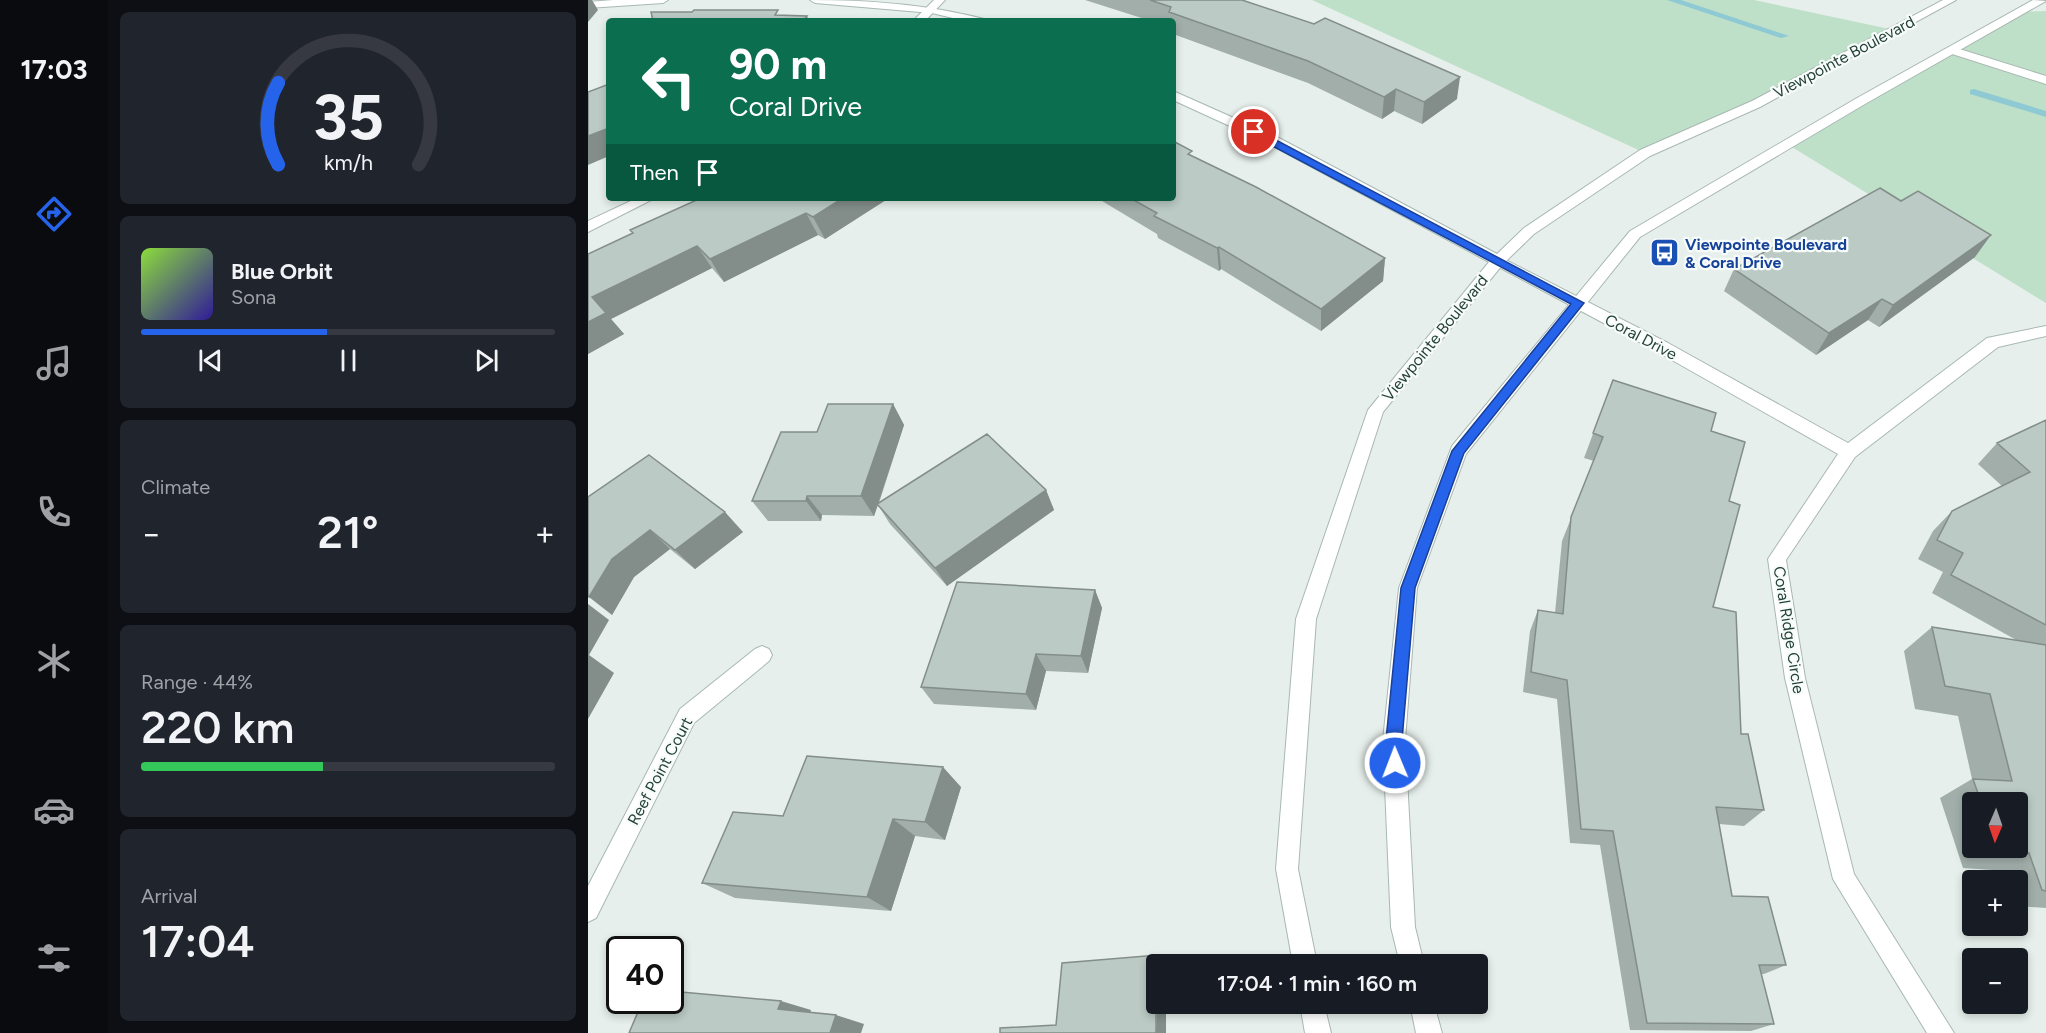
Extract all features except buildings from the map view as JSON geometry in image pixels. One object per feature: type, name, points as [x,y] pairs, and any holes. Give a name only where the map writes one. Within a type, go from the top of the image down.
[{"type":"street","points":[[588,5],[663,0]]},
{"type":"street","points":[[815,0],[932,10],[967,18]]},
{"type":"street","points":[[923,18],[940,0]]},
{"type":"street","name":"Viewpointe Boulevard","points":[[1303,954],[1287,868],[1306,619],[1376,411],[1498,261],[1529,231],[1645,153],[1756,104],[1951,0]]},
{"type":"street","points":[[1410,954],[1403,927],[1394,740],[1408,588],[1458,451],[1635,234],[1861,101],[2041,0]]},
{"type":"street","points":[[2019,12],[2046,11]]},
{"type":"street","points":[[1953,51],[2046,80]]},
{"type":"street","name":"Coral Drive","points":[[1176,96],[1274,141],[1662,347],[1849,452]]},
{"type":"street","points":[[588,227],[642,201]]},
{"type":"street","name":"Coral Ridge Circle","points":[[1941,1033],[1844,879],[1795,678],[1777,559],[1849,452],[1993,342],[2046,331]]},
{"type":"street","name":"Reef Point Court","points":[[588,910],[687,716],[762,655]]},
{"type":"street","points":[[1314,1014],[1318,1033]]},
{"type":"street","points":[[1424,1014],[1429,1033]]},
{"type":"green space","points":[[1312,0],[1754,0],[1894,30],[1795,82],[1645,153]]},
{"type":"green space","points":[[2046,11],[2046,303],[1787,144],[2019,12]]},
{"type":"waterway","points":[[1672,0],[1784,36]]},
{"type":"waterway","points":[[1974,92],[2046,114]]},
{"type":"place","name":"Viewpointe Boulevard & Coral Drive","points":[[1664,253]]},
{"type":"route","points":[[1254,132],[1578,303],[1458,451],[1408,588],[1394,740],[1395,763]]}]
